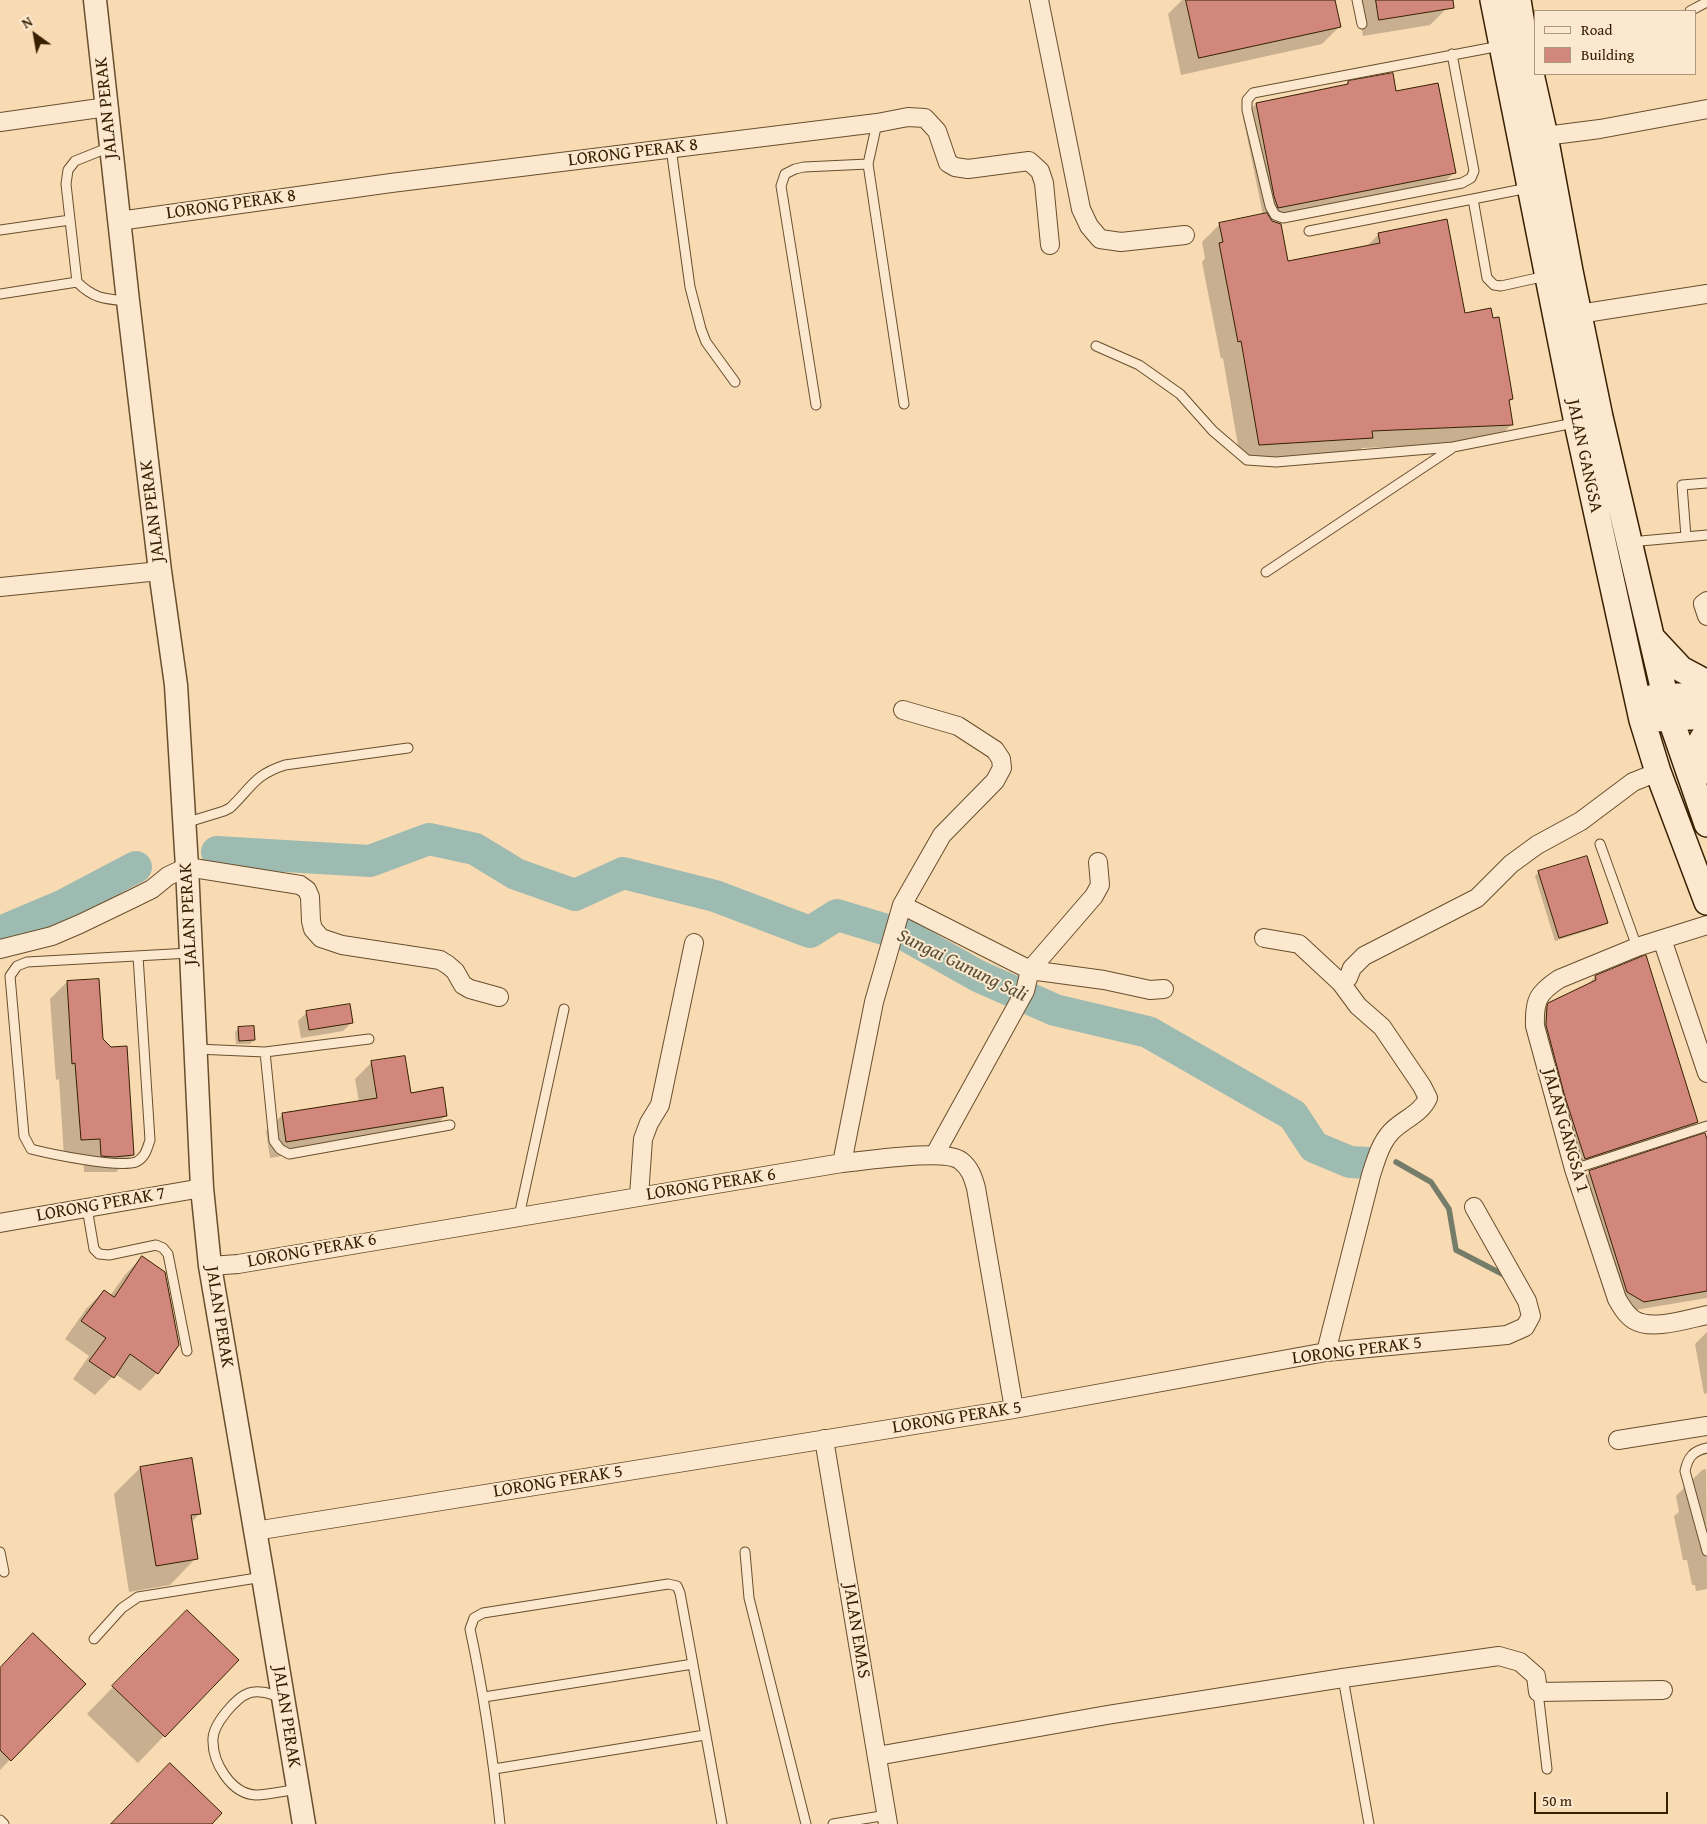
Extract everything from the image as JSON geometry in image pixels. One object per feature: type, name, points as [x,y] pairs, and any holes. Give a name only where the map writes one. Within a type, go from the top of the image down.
[{"type":"main road","name":"JALAN GANGSA","points":[[1493,0],[1577,423],[1640,710],[1658,772],[1707,902]]},
{"type":"main road","name":"JALAN GANGSA","points":[[1518,0],[1534,72]]},
{"type":"main road","name":"JALAN GANGSA","points":[[1534,75],[1590,370],[1651,637],[1667,706],[1707,824]]},
{"type":"main road","points":[[1651,637],[1681,669],[1707,683]]},
{"type":"main road","points":[[1640,710],[1667,706],[1707,694]]},
{"type":"main road","points":[[1667,706],[1707,716]]},
{"type":"main road","points":[[1696,791],[1694,756],[1707,733]]},
{"type":"street","name":"JALAN PERAK","points":[[95,0],[128,301],[160,571],[176,685],[187,866],[202,1188],[210,1266],[264,1577],[304,1824]]},
{"type":"street","points":[[1039,0],[1080,209],[1089,226],[1100,239],[1120,242],[1186,235]]},
{"type":"street","points":[[0,122],[107,108]]},
{"type":"street","points":[[1545,136],[1707,110]]},
{"type":"street","name":"LORONG PERAK 8","points":[[119,221],[391,183],[877,123],[908,117],[926,118],[937,131],[948,163],[955,168],[1029,161],[1040,171],[1044,183],[1050,245]]},
{"type":"street","points":[[1579,314],[1707,294]]},
{"type":"street","points":[[0,587],[160,571]]},
{"type":"street","points":[[1707,601],[1703,604],[1707,616]]},
{"type":"street","points":[[842,1163],[874,1002],[902,905],[942,835],[995,781],[1002,768],[1001,759],[995,750],[958,726],[903,710]]},
{"type":"street","points":[[1341,983],[1348,978],[1352,968],[1364,956],[1477,898],[1512,864],[1537,845],[1581,821],[1633,782],[1658,772]]},
{"type":"street","points":[[935,1154],[1025,991],[1030,970],[1094,896],[1100,885],[1098,862]]},
{"type":"street","points":[[0,949],[52,936],[80,924],[134,898],[187,866],[300,885],[307,890],[310,896],[313,929],[321,938],[342,945],[440,960],[455,972],[462,985],[470,989],[499,996]]},
{"type":"street","points":[[902,905],[1030,970],[1104,980],[1150,990],[1164,989]]},
{"type":"street","name":"JALAN GANGSA 1","points":[[1707,925],[1637,947],[1559,979],[1539,997],[1534,1009],[1535,1026],[1574,1169],[1617,1299],[1623,1310],[1633,1320],[1644,1324],[1660,1324],[1707,1315]]},
{"type":"street","points":[[1264,938],[1299,944],[1341,983],[1358,1006],[1382,1027],[1428,1098],[1424,1106],[1391,1132],[1380,1148],[1371,1175],[1326,1352]]},
{"type":"street","points":[[1662,939],[1707,1073]]},
{"type":"street","points":[[639,1196],[643,1139],[649,1123],[660,1105],[694,942]]},
{"type":"street","name":"LORONG PERAK 6","points":[[210,1266],[238,1264],[842,1163],[935,1154],[960,1160],[971,1173],[976,1188],[1014,1409]]},
{"type":"street","name":"LORONG PERAK 7","points":[[0,1223],[202,1188]]},
{"type":"street","name":"LORONG PERAK 5","points":[[255,1531],[1014,1409],[1326,1352],[1507,1335],[1525,1327],[1531,1316],[1527,1301],[1474,1207]]},
{"type":"street","points":[[1618,1440],[1707,1426]]},
{"type":"street","name":"JALAN EMAS","points":[[824,1439],[887,1819]]},
{"type":"street","points":[[877,1756],[1097,1716],[1499,1656],[1520,1662],[1536,1676],[1538,1692],[1663,1690]]},
{"type":"lane","points":[[1357,0],[1362,24]]},
{"type":"lane","points":[[1692,10],[1707,2]]},
{"type":"lane","points":[[1452,54],[1474,171],[1471,178],[1462,183],[1283,218],[1275,215],[1270,206],[1247,110],[1247,100],[1253,93],[1452,54],[1502,46]]},
{"type":"lane","points":[[877,123],[868,164],[904,404]]},
{"type":"lane","points":[[111,147],[75,161],[68,170],[66,184],[77,282],[86,291],[99,298],[128,301]]},
{"type":"lane","points":[[671,148],[690,287],[701,329],[706,342],[735,382]]},
{"type":"lane","points":[[816,405],[781,186],[786,174],[795,169],[868,164]]},
{"type":"lane","points":[[1309,231],[1530,187]]},
{"type":"lane","points":[[1473,199],[1488,278],[1494,284],[1501,286],[1548,276]]},
{"type":"lane","points":[[0,230],[70,220]]},
{"type":"lane","points":[[0,294],[77,282]]},
{"type":"lane","points":[[1096,346],[1139,364],[1180,394],[1213,431],[1247,460],[1276,462],[1453,448],[1577,423]]},
{"type":"lane","points":[[1266,572],[1453,448]]},
{"type":"lane","points":[[1686,537],[1682,485],[1707,483]]},
{"type":"lane","points":[[1630,542],[1707,535]]},
{"type":"lane","points":[[184,823],[230,808],[258,777],[269,770],[284,765],[408,748]]},
{"type":"lane","points":[[1600,844],[1637,947]]},
{"type":"lane","points":[[138,956],[150,1140],[146,1154],[136,1162],[118,1164],[31,1149],[24,1136],[10,976],[17,966],[27,962],[191,953]]},
{"type":"lane","points":[[519,1216],[564,1009]]},
{"type":"lane","points":[[195,1049],[265,1052],[369,1039]]},
{"type":"lane","points":[[265,1052],[274,1141],[280,1149],[289,1154],[450,1125]]},
{"type":"lane","points":[[1574,1169],[1707,1126]]},
{"type":"lane","points":[[87,1208],[94,1249],[99,1254],[108,1255],[156,1245],[163,1248],[168,1254],[187,1351]]},
{"type":"lane","points":[[1707,1448],[1696,1451],[1688,1460],[1685,1471],[1707,1551]]},
{"type":"lane","points":[[0,1552],[4,1572]]},
{"type":"lane","points":[[745,1552],[749,1598],[806,1824]]},
{"type":"lane","points":[[94,1639],[122,1608],[138,1598],[264,1577]]},
{"type":"lane","points":[[500,1824],[484,1697],[470,1629],[474,1618],[483,1613],[668,1584],[677,1586],[680,1593],[722,1824]]},
{"type":"lane","points":[[484,1697],[693,1664]]},
{"type":"lane","points":[[1343,1678],[1369,1824]]},
{"type":"lane","points":[[283,1698],[260,1692],[250,1693],[237,1700],[223,1717],[212,1737],[213,1753],[224,1774],[232,1784],[244,1791],[255,1795],[298,1789]]},
{"type":"lane","points":[[1538,1692],[1546,1769]]},
{"type":"lane","points":[[494,1768],[706,1734]]},
{"type":"lane","points":[[833,1824],[887,1819]]},
{"type":"lane","points":[[0,1820],[4,1824]]},
{"type":"building","points":[[1186,0],[1335,0],[1341,27],[1199,58]]},
{"type":"building","points":[[1376,0],[1453,0],[1454,8],[1379,20]]},
{"type":"building","points":[[1393,73],[1396,91],[1438,83],[1456,173],[1278,208],[1256,103],[1348,84],[1348,81]]},
{"type":"building","points":[[1267,213],[1272,221],[1281,224],[1288,261],[1380,243],[1378,233],[1447,219],[1465,313],[1491,308],[1493,318],[1499,317],[1513,399],[1509,400],[1513,425],[1372,431],[1373,438],[1259,445],[1241,341],[1238,342],[1219,243],[1223,242],[1219,223]]},
{"type":"building","points":[[1587,856],[1608,923],[1559,938],[1538,871]]},
{"type":"building","points":[[1646,955],[1698,1122],[1585,1159],[1565,1097],[1546,1025],[1547,1006],[1548,1003],[1596,980],[1595,976]]},
{"type":"building","points":[[99,979],[103,1039],[111,1047],[127,1046],[134,1155],[101,1156],[100,1139],[81,1140],[75,1063],[72,1064],[67,981]]},
{"type":"building","points":[[350,1004],[353,1023],[309,1030],[306,1011]]},
{"type":"building","points":[[254,1026],[255,1040],[239,1041],[238,1027]]},
{"type":"building","points":[[405,1056],[411,1093],[443,1087],[447,1116],[286,1142],[282,1113],[377,1098],[371,1061]]},
{"type":"building","points":[[1705,1133],[1707,1139],[1707,1291],[1644,1302],[1627,1292],[1589,1171]]},
{"type":"building","points":[[142,1256],[165,1272],[179,1345],[158,1374],[130,1354],[114,1378],[89,1361],[106,1338],[81,1321],[104,1290],[114,1297]]},
{"type":"building","points":[[192,1458],[201,1514],[191,1515],[198,1559],[156,1566],[140,1467]]},
{"type":"building","points":[[187,1610],[239,1660],[165,1737],[112,1686]]},
{"type":"building","points":[[33,1633],[86,1684],[11,1761],[0,1750],[0,1668]]},
{"type":"building","points":[[170,1763],[222,1813],[212,1824],[111,1824]]},
{"type":"waterway","name":"Sungai Gunung Sali","points":[[217,852],[370,861],[429,839],[475,849],[516,874],[575,895],[623,873],[715,896],[810,932],[837,915],[907,936],[978,976],[1055,1010],[1148,1032],[1293,1115],[1314,1147],[1350,1162],[1368,1163]]},
{"type":"waterway","name":"Sungai Gunung Sali","points":[[0,932],[64,905],[136,867]]},
{"type":"waterway","points":[[1396,1162],[1431,1182],[1449,1209],[1456,1250],[1507,1278]]}]
